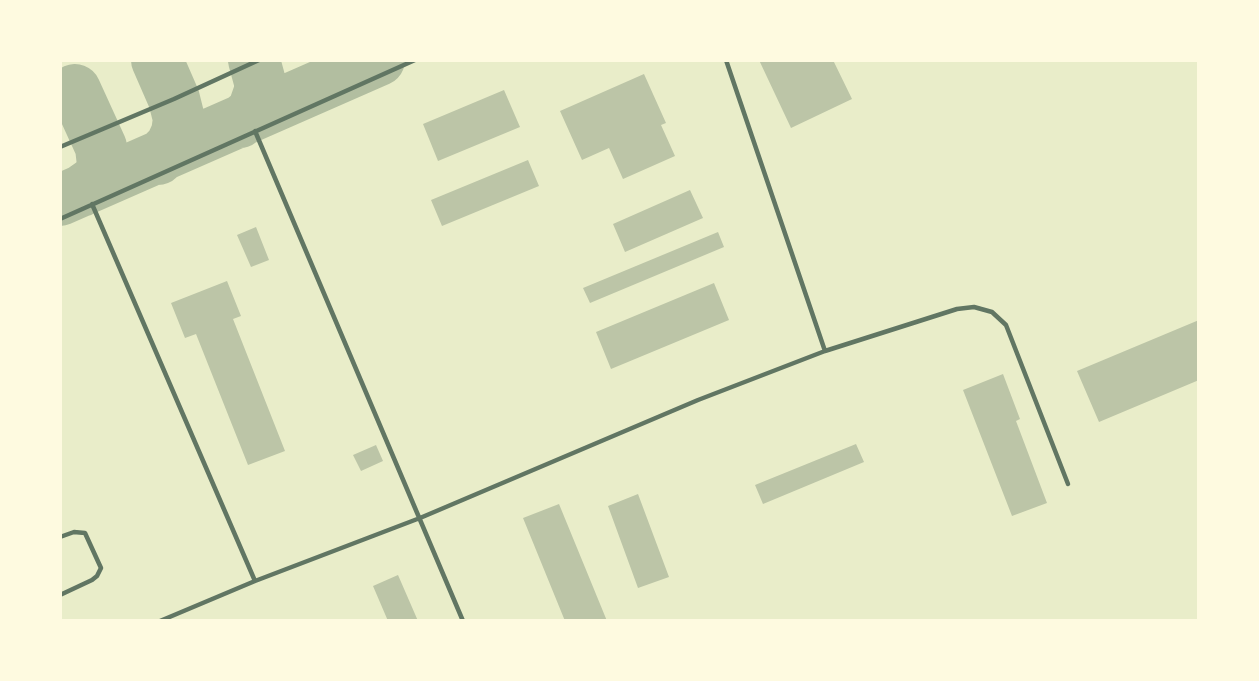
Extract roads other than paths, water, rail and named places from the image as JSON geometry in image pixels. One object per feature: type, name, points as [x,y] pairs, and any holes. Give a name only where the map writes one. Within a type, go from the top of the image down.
[{"type":"lane","points":[[60,147],[259,60]]},
{"type":"lane","points":[[60,219],[415,60]]},
{"type":"lane","points":[[726,60],[825,351]]},
{"type":"lane","points":[[255,131],[463,621]]},
{"type":"lane","points":[[92,204],[255,580]]},
{"type":"lane","points":[[160,621],[255,580],[420,518],[667,413],[825,351],[957,309],[974,307],[992,312],[1006,326],[1068,484]]},
{"type":"lane","points":[[60,537],[74,532],[85,533],[101,568],[92,580],[60,595]]}]
